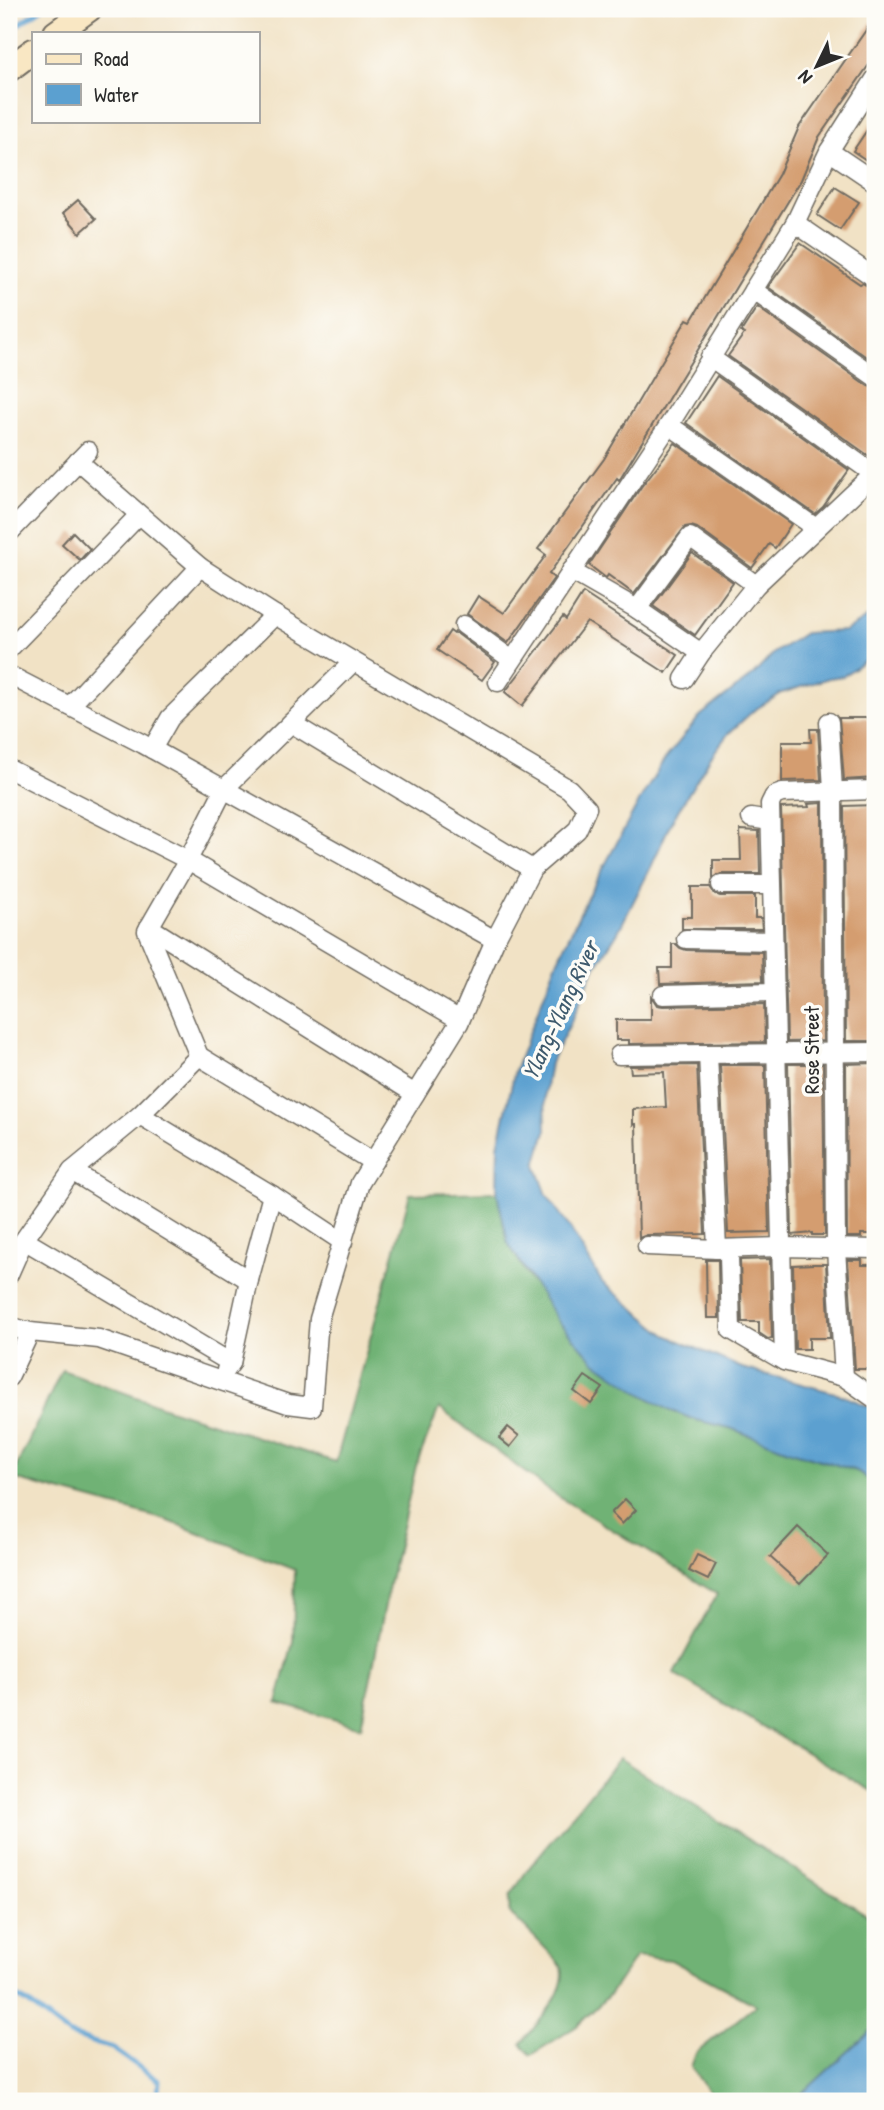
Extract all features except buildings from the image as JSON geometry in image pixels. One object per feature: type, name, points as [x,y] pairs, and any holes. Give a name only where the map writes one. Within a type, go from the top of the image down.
[{"type":"main road","points":[[57,32],[89,9]]},
{"type":"main road","points":[[9,69],[32,52]]},
{"type":"street","points":[[498,682],[669,425],[795,223],[829,151],[875,79]]},
{"type":"street","points":[[829,151],[875,182]]},
{"type":"street","points":[[795,223],[875,278]]},
{"type":"street","points":[[753,290],[875,377]]},
{"type":"street","points":[[684,679],[701,653],[756,585],[875,473],[710,357]]},
{"type":"street","points":[[669,425],[816,528]]},
{"type":"street","points":[[9,533],[83,456],[139,515],[200,567],[353,662],[569,789],[587,808],[577,830],[532,869],[495,940],[460,1020],[360,1183],[319,1319],[312,1406],[288,1404],[218,1382],[99,1339],[30,1332],[9,1326]]},
{"type":"street","points":[[9,649],[139,515]]},
{"type":"street","points":[[637,609],[690,537],[756,585]]},
{"type":"street","points":[[70,706],[200,567]]},
{"type":"street","points":[[571,571],[637,609],[701,653]]},
{"type":"street","points":[[152,749],[170,718],[275,615]]},
{"type":"street","points":[[464,625],[512,660]]},
{"type":"street","points":[[353,662],[223,789],[188,860],[147,931],[199,1056],[373,1162]]},
{"type":"street","points":[[9,676],[152,749],[495,940]]},
{"type":"street","name":"Rose Street","points":[[829,722],[833,790],[836,1249],[844,1377]]},
{"type":"street","points":[[291,723],[532,869]]},
{"type":"street","points":[[9,769],[188,860],[460,1020]]},
{"type":"street","points":[[784,1361],[770,804],[774,796],[782,793],[875,790]]},
{"type":"street","points":[[751,818],[770,821]]},
{"type":"street","points":[[721,885],[771,885]]},
{"type":"street","points":[[149,927],[415,1094]]},
{"type":"street","points":[[686,939],[773,941]]},
{"type":"street","points":[[663,995],[774,992]]},
{"type":"street","points":[[619,1055],[875,1052]]},
{"type":"street","points":[[708,1055],[724,1249],[729,1255],[731,1330],[784,1361],[844,1377],[875,1399]]},
{"type":"street","points":[[9,1275],[24,1240],[72,1171],[140,1115],[199,1056]]},
{"type":"street","points":[[140,1115],[272,1195],[342,1242]]},
{"type":"street","points":[[72,1171],[249,1280]]},
{"type":"street","points":[[218,1382],[231,1363],[249,1280],[272,1195]]},
{"type":"street","points":[[24,1240],[231,1363]]},
{"type":"street","points":[[647,1246],[875,1249]]},
{"type":"street","points":[[9,1377],[30,1332]]},
{"type":"green space","points":[[497,1192],[508,1243],[530,1280],[637,1391],[669,1410],[857,1471],[875,1484],[875,1793],[674,1674],[717,1594],[554,1494],[439,1408],[416,1466],[361,1727],[277,1703],[293,1642],[295,1570],[166,1520],[11,1478],[62,1370],[169,1409],[336,1462],[410,1194]]},
{"type":"green space","points":[[619,1758],[875,1920],[875,2027],[794,2101],[715,2101],[691,2067],[696,2053],[756,2005],[671,1960],[636,1956],[610,1994],[577,2026],[531,2055],[521,2044],[556,1998],[563,1977],[559,1964],[509,1912],[510,1896],[528,1869]]},
{"type":"water","name":"Ylang-Ylang River","points":[[875,613],[875,653],[843,676],[782,693],[753,711],[728,734],[710,758],[670,824],[618,932],[593,971],[550,1063],[545,1093],[546,1131],[536,1165],[547,1195],[602,1282],[666,1335],[742,1368],[839,1394],[875,1409],[875,1484],[857,1471],[669,1410],[594,1361],[558,1321],[508,1243],[497,1192],[498,1146],[515,1070],[556,964],[587,898],[665,759],[700,716],[753,675],[774,653],[805,633],[845,631]]},
{"type":"water","points":[[875,2027],[875,2101],[794,2101]]},
{"type":"waterway","points":[[9,31],[41,9]]},
{"type":"waterway","points":[[9,1993],[28,2003],[70,2035],[112,2048],[159,2081],[157,2101]]}]
